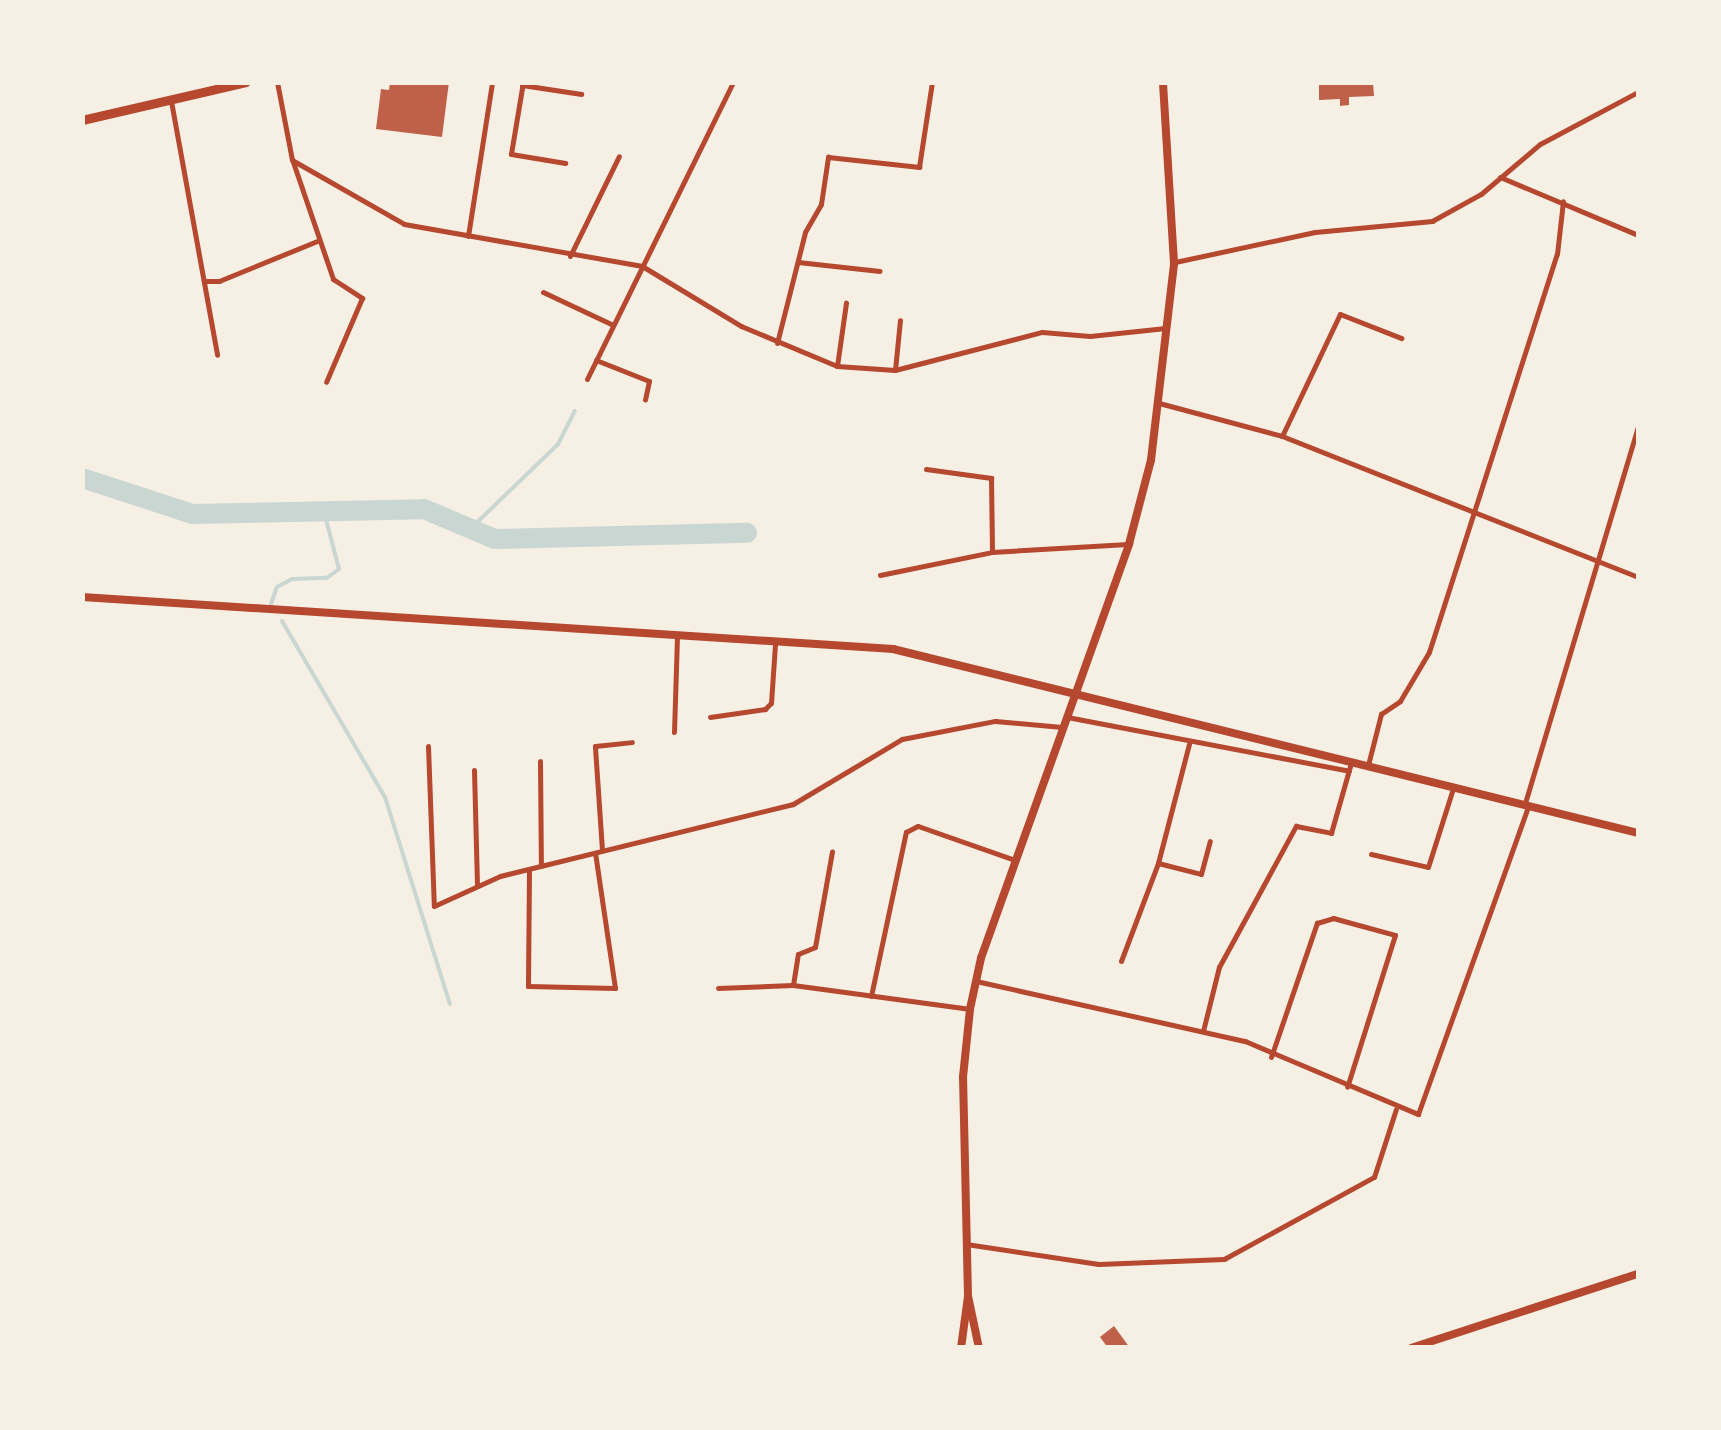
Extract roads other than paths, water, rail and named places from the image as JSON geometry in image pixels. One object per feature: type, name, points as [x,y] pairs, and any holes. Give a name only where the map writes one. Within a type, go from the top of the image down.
[{"type":"main road","points":[[82,120],[246,82]]},
{"type":"street","points":[[193,82],[194,96]]},
{"type":"street","points":[[277,82],[292,160],[317,241],[333,279],[362,298],[326,382]]},
{"type":"street","points":[[468,236],[492,82]]},
{"type":"street","points":[[587,379],[733,82]]},
{"type":"street","points":[[777,343],[804,232],[822,204],[828,157],[919,167],[932,82]]},
{"type":"street","points":[[962,1348],[968,1296],[963,1078],[970,1009],[1014,860],[1129,544],[1159,403],[1174,262],[1163,82]]},
{"type":"street","points":[[565,164],[512,154],[523,84],[581,94]]},
{"type":"street","points":[[1174,262],[1315,232],[1432,221],[1500,177],[1540,144],[1638,92]]},
{"type":"street","points":[[171,101],[217,355]]},
{"type":"street","points":[[570,256],[620,156]]},
{"type":"street","points":[[292,160],[404,224],[642,266],[777,343],[837,366],[895,370],[1042,332],[1090,336],[1169,328]]},
{"type":"street","points":[[1500,177],[1564,201],[1610,228],[1638,234]]},
{"type":"street","points":[[1368,765],[1382,714],[1400,700],[1430,652],[1557,254],[1564,201]]},
{"type":"street","points":[[205,281],[219,282],[317,241]]},
{"type":"street","points":[[798,262],[880,272]]},
{"type":"street","points":[[543,292],[614,326]]},
{"type":"street","points":[[837,366],[846,303]]},
{"type":"street","points":[[1282,436],[1340,314],[1401,338]]},
{"type":"street","points":[[895,370],[900,320]]},
{"type":"street","points":[[596,360],[649,381],[645,400]]},
{"type":"street","points":[[1159,403],[1282,436],[1638,577]]},
{"type":"street","points":[[976,981],[1245,1041],[1271,1057],[1396,1109],[1418,1114],[1526,804],[1638,426]]},
{"type":"street","points":[[926,469],[991,478],[992,552]]},
{"type":"street","points":[[880,575],[992,552],[1129,544]]},
{"type":"street","points":[[82,597],[893,649],[1076,690],[1638,833]]},
{"type":"street","points":[[674,732],[677,638]]},
{"type":"street","points":[[710,717],[765,709],[771,702],[775,644]]},
{"type":"street","points":[[1066,717],[1189,744],[1349,770]]},
{"type":"street","points":[[428,746],[434,906],[478,885],[542,866],[793,804],[902,739],[995,722],[1062,727]]},
{"type":"street","points":[[530,870],[528,986],[614,988],[599,852],[595,746],[632,742]]},
{"type":"street","points":[[1120,961],[1158,862],[1189,744]]},
{"type":"street","points":[[1203,1031],[1219,967],[1296,826],[1331,833],[1352,760]]},
{"type":"street","points":[[540,762],[542,866]]},
{"type":"street","points":[[474,770],[478,885]]},
{"type":"street","points":[[1371,854],[1428,868],[1454,786]]},
{"type":"street","points":[[871,996],[906,832],[918,826],[1014,860]]},
{"type":"street","points":[[1158,862],[1202,874],[1210,841]]},
{"type":"street","points":[[793,986],[798,954],[815,947],[832,852]]},
{"type":"street","points":[[1271,1057],[1317,923],[1333,918],[1395,934],[1346,1088]]},
{"type":"street","points":[[718,988],[793,986],[970,1009]]},
{"type":"street","points":[[966,1244],[1099,1264],[1224,1259],[1374,1177],[1396,1109]]},
{"type":"street","points":[[1411,1348],[1638,1274]]},
{"type":"street","points":[[968,1296],[979,1348]]},
{"type":"waterway","points":[[467,532],[558,444],[575,411]]},
{"type":"waterway","points":[[82,478],[193,514],[424,509],[495,539],[747,533]]},
{"type":"waterway","points":[[271,604],[277,587],[292,579],[327,578],[339,569],[323,508]]},
{"type":"waterway","points":[[282,621],[385,797],[450,1004]]}]
